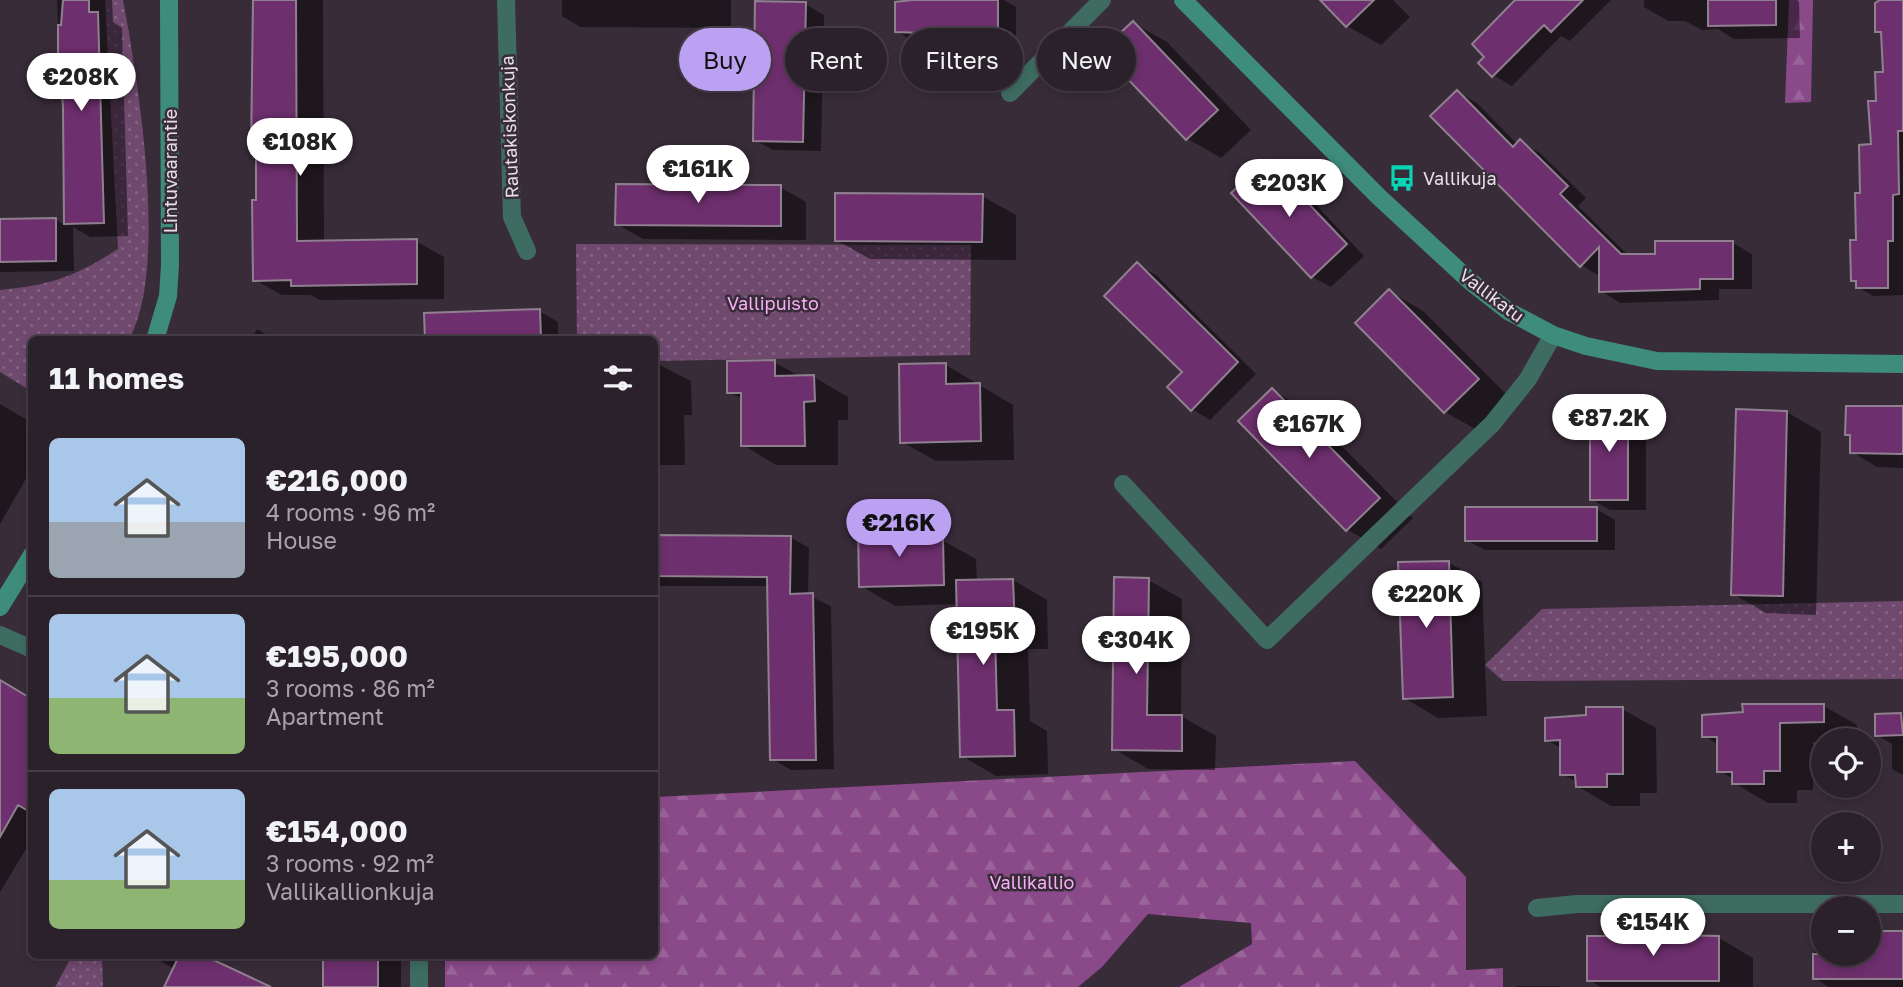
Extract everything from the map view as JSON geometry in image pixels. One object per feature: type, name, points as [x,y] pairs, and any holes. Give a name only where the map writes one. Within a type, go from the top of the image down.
[{"type":"main road","name":"Lintuvaarantie","points":[[157,336],[168,296],[170,265],[169,0]]},
{"type":"main road","name":"Vallikatu","points":[[1183,0],[1427,243],[1508,311],[1553,335],[1609,352],[1657,361],[1903,364]]},
{"type":"main road","points":[[0,607],[28,562]]},
{"type":"street","name":"Rautakiskonkuja","points":[[506,0],[512,217],[527,251]]},
{"type":"street","points":[[1010,93],[1102,0]]},
{"type":"street","points":[[1123,484],[1267,640],[1492,424],[1528,379],[1553,335]]},
{"type":"street","points":[[0,635],[28,647]]},
{"type":"street","points":[[1537,908],[1577,904],[1903,904]]},
{"type":"street","points":[[419,959],[419,987]]},
{"type":"green space","points":[[105,0],[123,0],[142,124],[149,222],[147,268],[141,308],[130,336],[28,336],[28,389],[0,372],[0,290],[62,278],[89,267],[118,249]]},
{"type":"green space","points":[[1789,0],[1813,0],[1811,102],[1785,103]]},
{"type":"green space","name":"Vallipuisto","points":[[576,244],[971,245],[970,355],[658,361],[658,336],[577,336]]},
{"type":"green space","points":[[1903,601],[1903,679],[1503,681],[1485,665],[1542,609]]},
{"type":"green space","name":"Vallikallio","points":[[1355,761],[1466,877],[1466,970],[1503,968],[1503,987],[1179,987],[1252,944],[1251,923],[1148,914],[1102,967],[1078,987],[445,987],[445,959],[658,959],[658,797]]},
{"type":"green space","points":[[70,959],[102,959],[103,987],[55,987]]},
{"type":"building","points":[[63,0],[89,0],[89,12],[98,12],[104,223],[64,224],[63,107],[62,94],[58,94],[58,25],[61,25]]},
{"type":"building","points":[[253,0],[296,0],[297,241],[417,239],[417,284],[291,286],[291,280],[253,281],[252,200],[256,200],[256,153],[251,153]]},
{"type":"building","points":[[998,0],[998,28],[901,28],[901,32],[895,32],[895,2]]},
{"type":"building","points":[[1320,0],[1374,0],[1346,27]]},
{"type":"building","points":[[1515,0],[1583,0],[1551,32],[1544,25],[1492,77],[1478,63],[1484,57],[1472,44]]},
{"type":"building","points":[[1708,0],[1776,0],[1776,25],[1708,26]]},
{"type":"building","points":[[1880,0],[1903,0],[1903,131],[1898,131],[1899,194],[1893,195],[1893,241],[1888,241],[1888,288],[1856,288],[1856,281],[1851,281],[1850,240],[1856,240],[1855,193],[1860,193],[1859,145],[1871,144],[1868,101],[1876,101],[1875,72],[1883,72],[1881,32],[1875,32],[1875,3]]},
{"type":"building","points":[[755,1],[806,2],[805,28],[785,28],[785,91],[804,91],[803,142],[753,141],[754,91],[771,91],[771,28],[755,28]]},
{"type":"building","points":[[1133,21],[1218,110],[1186,140],[1136,88],[1136,28],[1126,28]]},
{"type":"building","points":[[1457,90],[1513,147],[1520,139],[1568,186],[1560,194],[1621,254],[1655,254],[1655,241],[1733,241],[1733,279],[1700,279],[1700,289],[1599,292],[1599,247],[1580,267],[1430,116]]},
{"type":"building","points":[[1267,160],[1347,244],[1311,278],[1231,193]]},
{"type":"building","points":[[616,184],[781,185],[781,226],[615,225]]},
{"type":"building","points":[[835,193],[983,194],[982,242],[835,241]]},
{"type":"building","points":[[56,218],[56,261],[0,262],[0,219]]},
{"type":"building","points":[[1137,262],[1238,362],[1191,411],[1167,387],[1182,372],[1104,296]]},
{"type":"building","points":[[1389,289],[1479,379],[1444,413],[1355,323]]},
{"type":"building","points":[[540,309],[541,336],[425,336],[424,313]]},
{"type":"building","points":[[775,360],[775,376],[814,375],[815,401],[804,402],[805,446],[741,446],[741,393],[727,393],[727,361]]},
{"type":"building","points":[[946,363],[946,384],[980,383],[981,441],[900,443],[899,364]]},
{"type":"building","points":[[1272,388],[1380,498],[1346,531],[1238,421]]},
{"type":"building","points":[[1846,406],[1903,406],[1903,454],[1850,453],[1850,435],[1845,435]]},
{"type":"building","points":[[1590,408],[1628,408],[1628,500],[1590,500]]},
{"type":"building","points":[[1736,409],[1787,411],[1783,596],[1731,595]]},
{"type":"building","points":[[1465,507],[1597,507],[1597,541],[1465,541]]},
{"type":"building","points":[[904,527],[904,539],[943,538],[944,585],[859,587],[858,528]]},
{"type":"building","points":[[658,535],[791,536],[790,594],[813,593],[816,760],[770,760],[767,577],[658,576]]},
{"type":"building","points":[[1449,561],[1453,697],[1403,699],[1398,562]]},
{"type":"building","points":[[1114,577],[1149,578],[1147,715],[1182,715],[1182,751],[1112,750]]},
{"type":"building","points":[[1013,579],[1015,630],[995,630],[997,710],[1014,710],[1015,756],[960,757],[956,580]]},
{"type":"building","points":[[0,680],[28,697],[28,811],[18,805],[0,837]]},
{"type":"building","points":[[1742,704],[1824,704],[1824,722],[1780,723],[1780,771],[1764,771],[1764,784],[1732,784],[1732,772],[1717,772],[1717,737],[1702,737],[1702,715],[1743,712]]},
{"type":"building","points":[[1586,707],[1623,707],[1623,774],[1607,774],[1607,787],[1576,787],[1575,775],[1560,775],[1560,740],[1545,741],[1545,718],[1586,715]]},
{"type":"building","points":[[1901,713],[1903,735],[1881,736],[1881,728],[1875,728],[1875,714]]},
{"type":"building","points":[[1881,931],[1903,931],[1903,979],[1813,979],[1813,966],[1881,966]]},
{"type":"building","points":[[1587,936],[1719,936],[1719,981],[1587,981]]},
{"type":"building","points":[[178,959],[211,959],[271,987],[164,987]]},
{"type":"building","points":[[323,959],[378,959],[378,987],[323,987]]},
{"type":"place","name":"Vallikuja","points":[[1402,178]]}]
